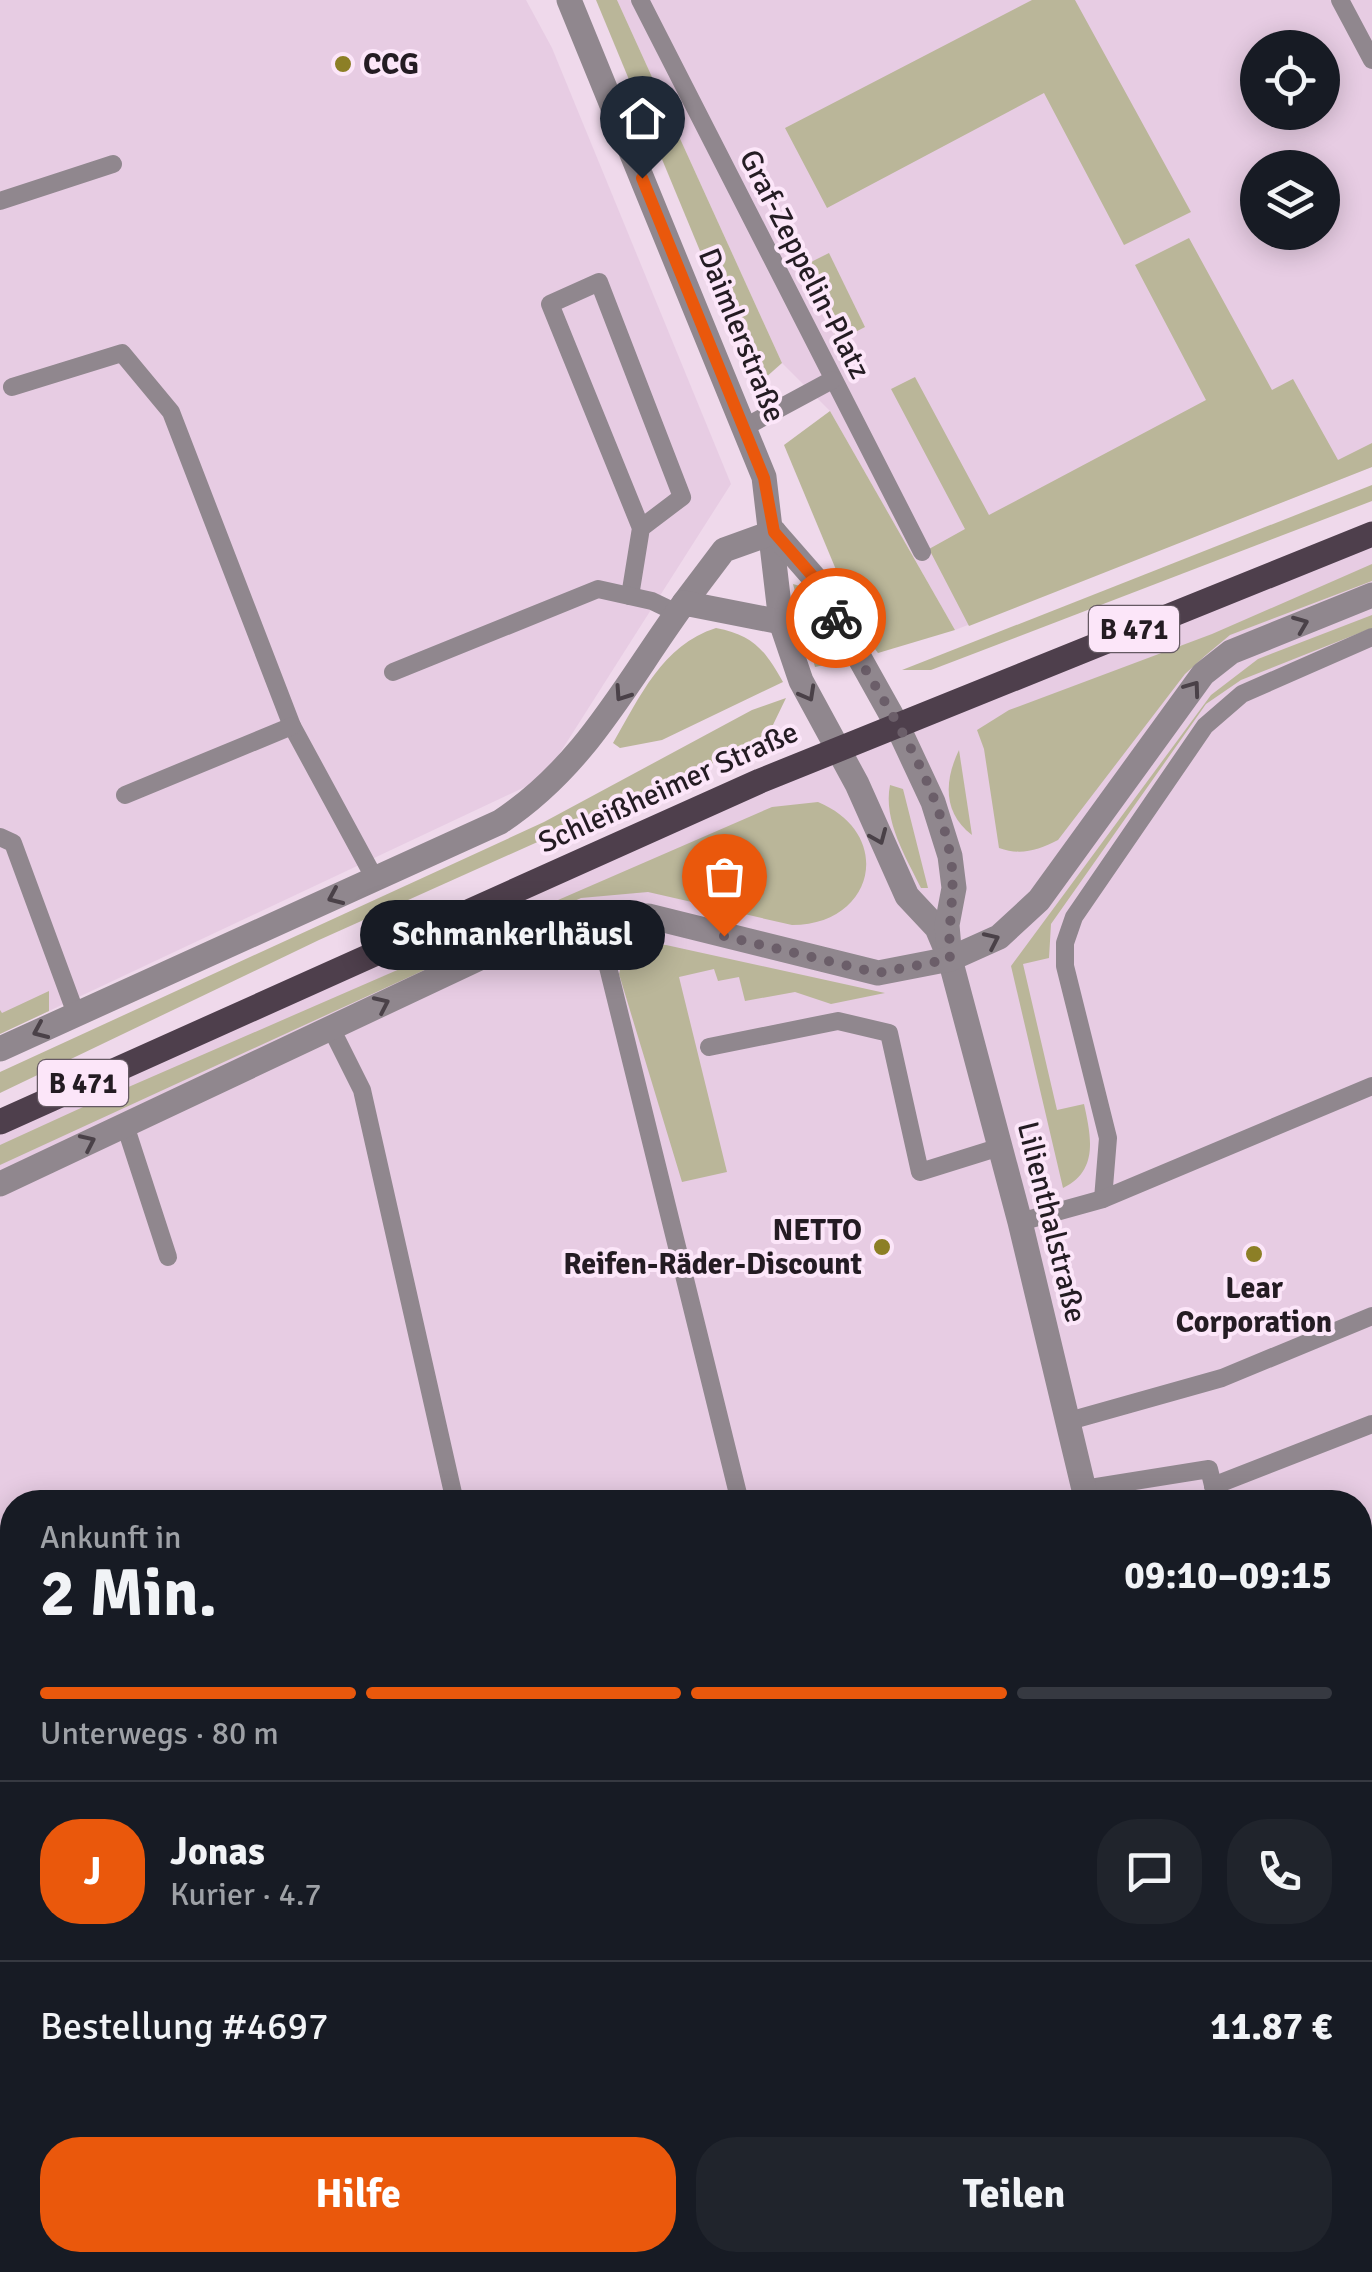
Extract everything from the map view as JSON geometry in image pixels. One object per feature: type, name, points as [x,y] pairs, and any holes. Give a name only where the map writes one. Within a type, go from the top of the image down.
[{"type":"main road","name":"Schleißheimer Straße","points":[[0,1122],[838,749],[1372,534]]},
{"type":"street","name":"Daimlerstraße","points":[[569,0],[764,478],[774,532],[782,622],[801,681],[838,749]]},
{"type":"street","name":"Schleißheimer Straße","points":[[0,1049],[500,822],[542,794],[581,753],[724,550],[774,532]]},
{"type":"street","points":[[774,532],[816,580],[897,726]]},
{"type":"street","points":[[0,1184],[524,938],[600,915],[648,916],[878,973],[950,959],[1008,933],[1039,900],[1203,674],[1231,652],[1372,595]]},
{"type":"street","points":[[681,608],[782,622]]},
{"type":"street","name":"Lilienthalstraße","points":[[897,726],[933,802],[950,856],[954,888],[947,925],[950,959]]},
{"type":"street","name":"Lilienthalstraße","points":[[838,749],[908,896],[937,928],[950,959],[1020,1222],[1085,1490]]},
{"type":"lane","name":"Graf-Zeppelin-Platz","points":[[640,0],[922,552]]},
{"type":"lane","points":[[1340,0],[1372,60]]},
{"type":"lane","points":[[0,201],[113,164]]},
{"type":"lane","points":[[630,596],[641,528],[550,304],[599,282],[682,497],[641,528]]},
{"type":"lane","points":[[12,388],[122,353],[171,412],[292,726],[375,879]]},
{"type":"lane","points":[[745,427],[832,380]]},
{"type":"lane","points":[[393,672],[598,588],[681,608]]},
{"type":"lane","points":[[1103,1199],[1108,1138],[1065,966],[1065,943],[1074,917],[1204,726],[1242,694],[1372,637]]},
{"type":"lane","points":[[125,796],[292,726]]},
{"type":"lane","points":[[0,836],[13,843],[76,1014]]},
{"type":"lane","points":[[600,915],[606,960],[737,1490]]},
{"type":"lane","points":[[709,1047],[838,1021],[888,1032],[920,1172],[1000,1146]]},
{"type":"lane","points":[[331,1028],[362,1090],[453,1490]]},
{"type":"lane","points":[[1020,1222],[1103,1199],[1372,1086]]},
{"type":"lane","points":[[125,1125],[168,1257]]},
{"type":"lane","points":[[1068,1421],[1222,1378],[1372,1316]]},
{"type":"lane","points":[[1224,1490],[1372,1424]]},
{"type":"lane","points":[[1113,1490],[1208,1469],[1214,1490]]},
{"type":"shaded area","points":[[0,0],[526,0],[552,48],[731,484],[544,778],[0,1034]]},
{"type":"shaded area","points":[[596,0],[617,0],[782,363],[756,386]]},
{"type":"shaded area","points":[[617,0],[1372,0],[1372,467],[955,630],[830,411],[782,363]]},
{"type":"shaded area","points":[[1032,0],[1075,0],[1191,212],[1124,245],[1044,93],[827,208],[785,128]]},
{"type":"shaded area","points":[[1189,238],[1272,390],[1293,379],[1338,460],[1372,443],[1372,467],[969,626],[929,549],[965,529],[891,389],[915,377],[989,515],[1206,400],[1135,265]]},
{"type":"shaded area","points":[[829,253],[865,327],[838,341],[801,267]]},
{"type":"shaded area","points":[[830,411],[955,630],[878,653],[862,632],[784,445]]},
{"type":"shaded area","points":[[1372,485],[1372,501],[931,670],[902,670]]},
{"type":"shaded area","points":[[1372,528],[1372,1490],[0,1490],[0,1120]]},
{"type":"shaded area","points":[[1372,564],[1372,581],[1230,635],[1185,674],[1058,840],[1029,851],[999,848],[984,749],[977,730],[1009,710],[1212,634]]},
{"type":"shaded area","points":[[793,584],[800,586],[834,663],[815,667]]},
{"type":"shaded area","points":[[1372,615],[1372,628],[1241,680],[1206,704],[1051,924],[1049,958],[1023,964],[1057,1110],[1084,1104],[1087,1116],[1087,1162],[1075,1181],[1063,1188],[1011,966],[1211,695],[1258,659]]},
{"type":"shaded area","points":[[716,628],[740,635],[757,646],[783,682],[662,740],[620,748],[613,743],[643,691],[667,660],[697,636]]},
{"type":"shaded area","points":[[786,698],[771,729],[745,749],[319,940],[0,1093],[0,1072],[544,822],[752,710]]},
{"type":"shaded area","points":[[959,750],[972,835],[956,817],[949,796]]},
{"type":"shaded area","points":[[890,785],[903,789],[928,888],[921,888],[897,838],[890,812]]},
{"type":"shaded area","points":[[818,802],[842,816],[858,835],[865,855],[865,876],[857,895],[842,910],[820,921],[792,925],[648,892],[581,898],[0,1165],[0,1145],[94,1102],[772,807]]},
{"type":"shaded area","points":[[640,944],[666,945],[885,993],[831,1004],[795,992],[745,1001],[739,977],[718,981],[714,969],[679,977],[727,1172],[682,1182],[619,974],[624,954]]},
{"type":"shaded area","points":[[49,991],[49,1011],[0,1034],[0,1010],[2,1013]]},
{"type":"way so far","points":[[724,936],[878,973],[950,959],[947,925],[954,888],[950,856],[933,802],[882,697],[862,669],[836,618]]},
{"type":"place","name":"CCG","points":[[343,64]]},
{"type":"place","name":"Schmankerlhäusl","points":[[724,936]]},
{"type":"place","name":"NETTO Reifen-Räder-Discount","points":[[882,1247]]},
{"type":"place","name":"Lear Corporation","points":[[1254,1254]]},
{"type":"route","points":[[642,178],[745,427],[764,478],[774,532],[816,580],[836,618]]}]
